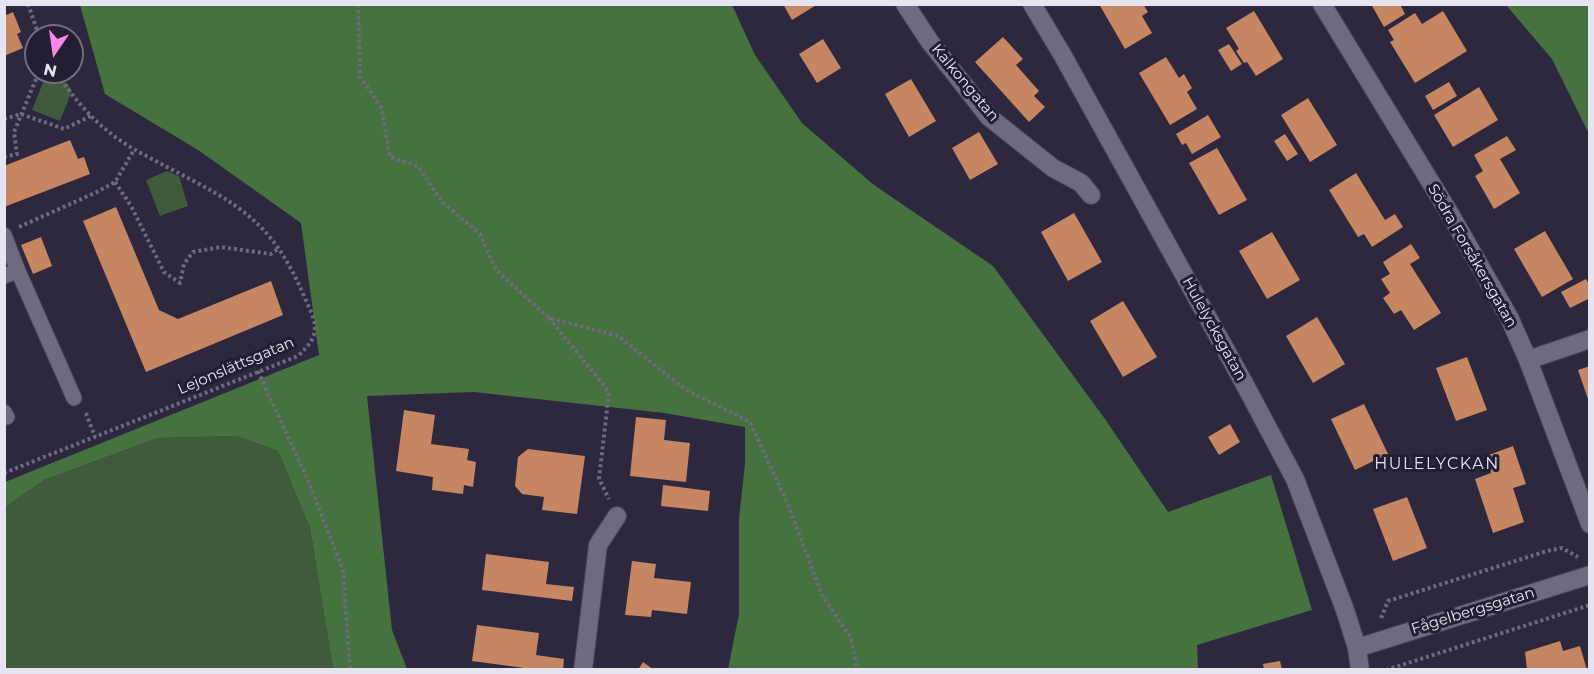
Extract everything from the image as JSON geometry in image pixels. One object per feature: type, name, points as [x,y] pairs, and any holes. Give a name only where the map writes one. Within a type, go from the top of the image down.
[{"type":"street","name":"Kalkongatan","points":[[905,4],[930,42],[989,117],[1053,168],[1081,183],[1091,195]]},
{"type":"street","name":"Hulelycksgatan","points":[[1032,4],[1244,383],[1294,479],[1345,610],[1357,648],[1360,669]]},
{"type":"street","name":"Södra Forsåkersgatan","points":[[1322,4],[1450,214],[1509,317],[1528,360],[1590,524]]},
{"type":"street","points":[[1528,360],[1590,339]]},
{"type":"street","points":[[583,669],[598,545],[617,516]]},
{"type":"street","name":"Fågelbergsgatan","points":[[1357,648],[1587,567]]},
{"type":"lane","points":[[10,232],[11,273],[79,404]]},
{"type":"path","points":[[28,4],[35,24]]},
{"type":"path","points":[[358,4],[360,77],[381,107],[390,157],[418,166],[442,202],[480,234],[496,270],[549,318],[609,392],[599,479],[617,516]]},
{"type":"path","points":[[4,157],[17,154],[14,132],[34,84]]},
{"type":"path","name":"Lejonslättsgatan","points":[[4,473],[298,356],[310,345],[315,335],[313,316],[294,272],[266,232],[244,210],[215,192],[134,150],[91,116],[66,84]]},
{"type":"path","points":[[4,119],[21,114],[64,129],[91,116]]},
{"type":"path","points":[[10,232],[115,182],[134,150]]},
{"type":"path","points":[[115,182],[131,206],[164,272],[180,283],[184,264],[193,252],[221,247],[271,254],[279,248]]},
{"type":"path","points":[[549,318],[618,336],[686,390],[750,422],[789,507],[822,596],[851,638],[857,669]]},
{"type":"path","points":[[258,371],[310,485],[343,570],[350,669]]},
{"type":"path","points":[[79,404],[95,437]]},
{"type":"path","points":[[1378,624],[1388,601],[1547,551],[1562,548],[1587,567]]},
{"type":"path","points":[[1386,669],[1590,605]]},
{"type":"green space","points":[[80,5],[732,5],[755,55],[802,123],[874,185],[993,266],[1105,419],[1168,512],[1271,475],[1312,610],[1197,645],[1198,669],[728,669],[739,614],[739,518],[745,464],[745,427],[664,413],[474,392],[367,396],[392,630],[407,669],[333,669],[310,528],[278,451],[236,436],[158,438],[44,480],[5,507],[5,482],[319,355],[301,223],[198,150],[105,94]]},
{"type":"green space","points":[[1506,5],[1589,5],[1589,134],[1552,59]]},
{"type":"green space","points":[[42,84],[68,84],[72,91],[60,121],[32,110]]},
{"type":"green space","points":[[167,171],[179,176],[188,206],[160,216],[146,180]]},
{"type":"green space","points":[[236,436],[278,451],[310,528],[333,669],[5,669],[4,507],[44,480],[158,438]]},
{"type":"building","points":[[783,4],[818,4],[792,20]]},
{"type":"building","points":[[1099,4],[1143,4],[1148,12],[1142,16],[1152,33],[1125,49]]},
{"type":"building","points":[[1371,4],[1400,4],[1405,14],[1384,27]]},
{"type":"building","points":[[1254,11],[1283,59],[1256,76],[1236,51],[1239,49],[1226,28]]},
{"type":"building","points":[[1443,11],[1467,51],[1415,83],[1390,42],[1394,40],[1388,30],[1415,13],[1422,24]]},
{"type":"building","points":[[13,12],[21,32],[17,34],[23,48],[4,56],[4,16]]},
{"type":"building","points":[[1003,37],[1023,59],[1016,65],[1039,91],[1034,96],[1045,107],[1029,122],[975,62]]},
{"type":"building","points":[[823,39],[841,68],[817,83],[799,54]]},
{"type":"building","points":[[1229,44],[1242,64],[1231,71],[1218,50]]},
{"type":"building","points":[[1166,57],[1179,78],[1184,74],[1192,88],[1187,92],[1197,109],[1170,125],[1139,73]]},
{"type":"building","points":[[911,79],[936,121],[909,137],[885,94]]},
{"type":"building","points":[[1449,82],[1457,96],[1433,110],[1425,96]]},
{"type":"building","points":[[1479,87],[1498,120],[1453,147],[1434,115]]},
{"type":"building","points":[[1308,98],[1337,145],[1310,162],[1281,115]]},
{"type":"building","points":[[1208,115],[1221,137],[1192,154],[1186,143],[1182,145],[1176,134]]},
{"type":"building","points":[[979,132],[998,164],[970,180],[952,148]]},
{"type":"building","points":[[1285,134],[1298,154],[1287,161],[1274,141]]},
{"type":"building","points":[[1507,136],[1516,150],[1500,159],[1520,193],[1494,209],[1475,176],[1483,171],[1474,155]]},
{"type":"building","points":[[70,140],[78,159],[84,157],[90,174],[4,207],[4,166]]},
{"type":"building","points":[[1217,148],[1247,200],[1219,215],[1189,163]]},
{"type":"building","points":[[1356,173],[1385,220],[1395,214],[1403,227],[1372,247],[1364,234],[1358,237],[1329,190]]},
{"type":"building","points":[[116,207],[159,310],[178,319],[271,281],[283,315],[146,372],[83,221]]},
{"type":"building","points":[[1074,213],[1102,262],[1068,281],[1041,232]]},
{"type":"building","points":[[1545,231],[1573,279],[1542,297],[1514,249]]},
{"type":"building","points":[[1272,232],[1300,280],[1267,299],[1239,251]]},
{"type":"building","points":[[41,237],[52,266],[33,274],[21,245]]},
{"type":"building","points":[[1411,244],[1420,258],[1410,264],[1441,313],[1414,330],[1401,310],[1394,314],[1383,298],[1390,293],[1381,279],[1390,274],[1383,262]]},
{"type":"building","points":[[1586,279],[1590,286],[1590,298],[1570,308],[1561,292]]},
{"type":"building","points":[[1123,301],[1157,357],[1123,377],[1090,321]]},
{"type":"building","points":[[1317,317],[1345,364],[1313,383],[1286,336]]},
{"type":"building","points":[[1467,357],[1487,410],[1456,421],[1436,368]]},
{"type":"building","points":[[1590,366],[1590,402],[1589,402],[1578,370]]},
{"type":"building","points":[[1364,404],[1388,454],[1355,470],[1331,419]]},
{"type":"building","points":[[404,410],[435,415],[431,444],[469,449],[467,460],[476,462],[473,487],[464,485],[463,494],[432,490],[433,477],[396,471]]},
{"type":"building","points":[[636,417],[666,420],[664,440],[690,443],[686,482],[630,476]]},
{"type":"building","points":[[1230,424],[1240,442],[1219,455],[1208,437]]},
{"type":"building","points":[[1513,446],[1526,484],[1513,488],[1524,522],[1493,533],[1475,479],[1491,473],[1486,456]]},
{"type":"building","points":[[528,449],[585,456],[577,514],[542,510],[544,497],[522,494],[515,486],[518,457]]},
{"type":"building","points":[[663,485],[710,491],[708,511],[661,506]]},
{"type":"building","points":[[1407,497],[1427,548],[1393,561],[1373,509]]},
{"type":"building","points":[[486,554],[549,562],[546,584],[574,587],[572,601],[482,590]]},
{"type":"building","points":[[632,561],[656,564],[654,578],[691,582],[687,614],[652,610],[651,617],[625,615]]},
{"type":"building","points":[[477,625],[539,633],[536,655],[564,659],[563,670],[539,670],[472,661]]},
{"type":"building","points":[[1560,641],[1563,651],[1580,646],[1587,670],[1527,670],[1525,652]]},
{"type":"building","points":[[1280,661],[1282,670],[1264,670],[1263,664]]},
{"type":"building","points":[[643,662],[654,670],[638,670]]},
{"type":"district","name":"HULELYCKAN","points":[[1437,464]]}]
